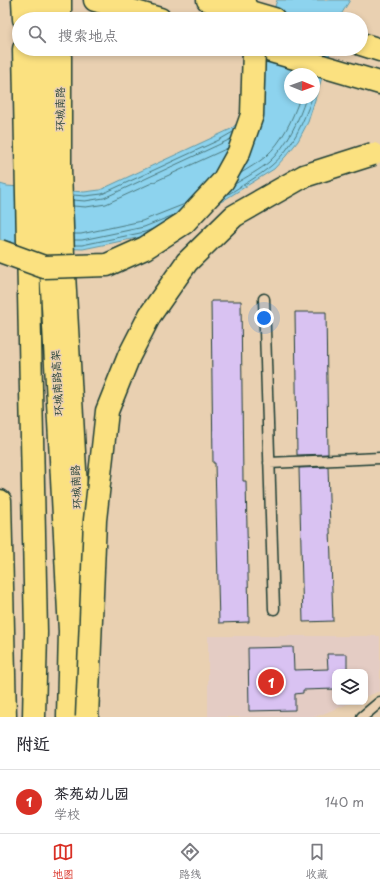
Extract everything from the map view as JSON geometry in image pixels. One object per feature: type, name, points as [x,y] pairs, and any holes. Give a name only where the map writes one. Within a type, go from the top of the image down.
[{"type":"main road","points":[[23,0],[24,12]]},
{"type":"main road","points":[[44,0],[44,12]]},
{"type":"main road","points":[[60,0],[60,12]]},
{"type":"main road","points":[[95,0],[136,12]]},
{"type":"main road","points":[[208,0],[250,12]]},
{"type":"main road","points":[[242,0],[247,12]]},
{"type":"main road","points":[[368,46],[380,50]]},
{"type":"main road","points":[[24,56],[36,632],[34,717]]},
{"type":"main road","name":"环城南路高架","points":[[45,56],[46,173],[70,631],[68,717]]},
{"type":"main road","name":"环城南路","points":[[60,56],[60,170],[63,256],[88,717]]},
{"type":"main road","points":[[0,251],[44,267],[107,265],[145,248],[184,223],[223,181],[239,152],[252,115],[255,75],[254,56]]},
{"type":"main road","points":[[288,56],[380,83]]},
{"type":"main road","points":[[88,717],[95,520],[107,411],[129,356],[150,315],[187,262],[234,216],[304,176],[380,153]]},
{"type":"main road","points":[[0,501],[5,717]]},
{"type":"lane","points":[[264,299],[274,609]]},
{"type":"lane","points":[[269,463],[380,458]]},
{"type":"lane","points":[[362,717],[380,702]]},
{"type":"shaded area","points":[[208,636],[380,636],[380,691],[368,696],[368,669],[332,669],[332,705],[345,705],[315,717],[208,717]]},
{"type":"water","points":[[277,0],[350,0],[343,12],[273,12]]},
{"type":"water","points":[[259,56],[329,56],[320,84],[320,68],[284,68],[284,104],[314,104],[308,122],[298,141],[286,156],[274,169],[203,213],[146,236],[83,249],[43,248],[0,240],[0,184],[7,186],[84,192],[100,190],[231,129],[244,117]]},
{"type":"building","points":[[211,301],[241,301],[243,481],[246,481],[249,622],[219,623],[215,463],[213,463]]},
{"type":"building","points":[[295,312],[326,312],[328,454],[297,455]]},
{"type":"building","points":[[328,467],[333,621],[303,622],[299,468]]},
{"type":"building","points":[[293,647],[294,670],[328,669],[327,654],[347,654],[347,669],[332,669],[332,689],[303,690],[303,693],[295,694],[295,710],[249,711],[248,648]]},
{"type":"place","name":"茶苑幼儿园","points":[[271,682]]}]
